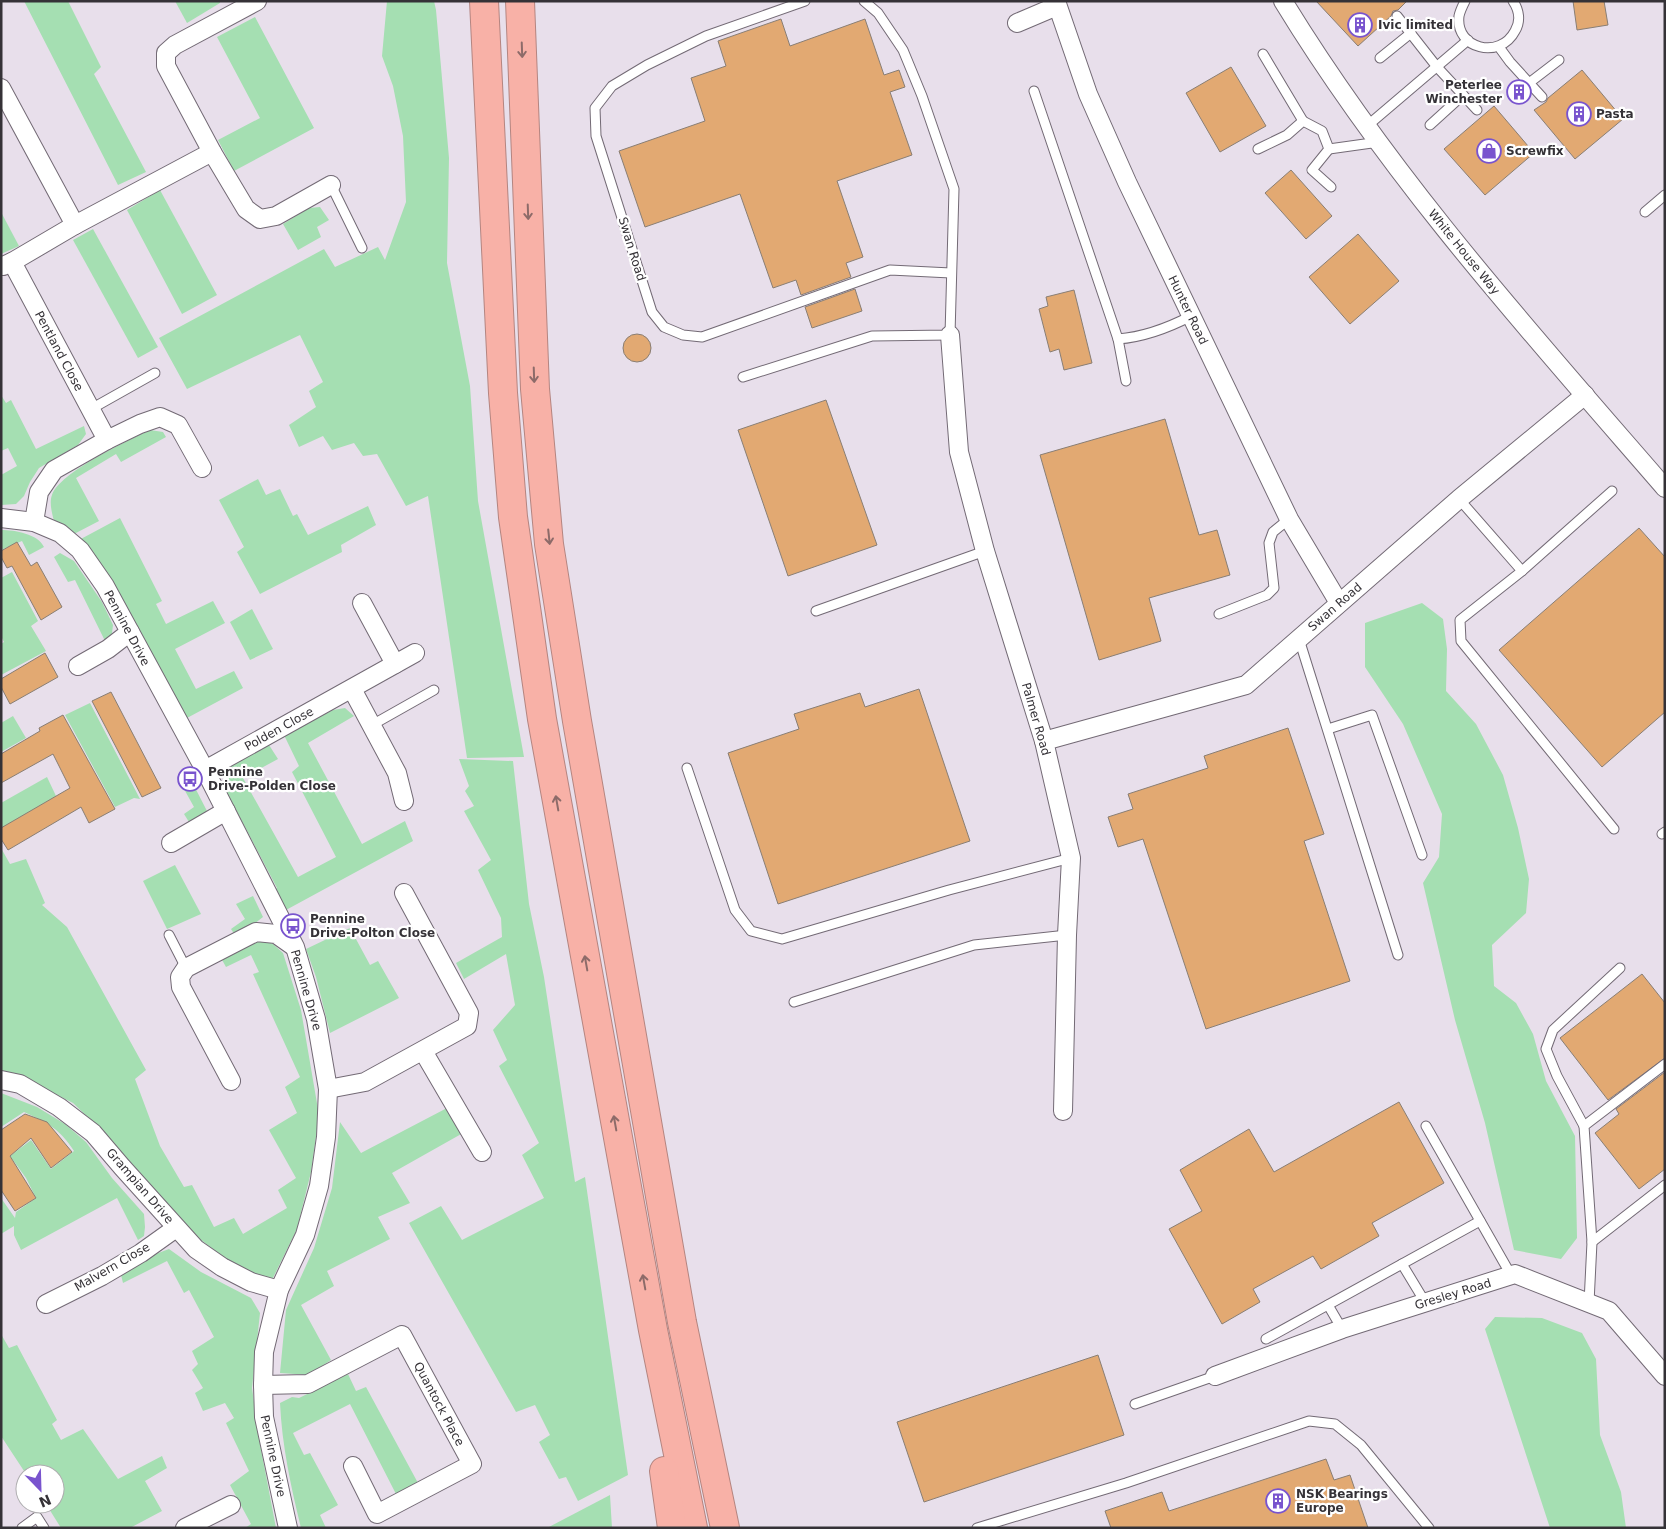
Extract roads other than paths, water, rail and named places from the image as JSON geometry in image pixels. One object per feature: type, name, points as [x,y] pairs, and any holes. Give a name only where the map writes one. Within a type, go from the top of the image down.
[{"type":"highway","points":[[484,1],[503,393],[513,517],[542,720],[653,1330],[693,1528]]},
{"type":"highway","points":[[520,1],[535,389],[549,544],[577,720],[682,1322],[725,1528]]},
{"type":"highway","points":[[682,1322],[720,1438],[741,1528]]},
{"type":"highway","points":[[653,1330],[661,1451],[672,1528]]},
{"type":"street","points":[[257,1],[175,45],[166,53],[166,66],[212,152],[246,209],[260,219],[276,216],[331,185]]},
{"type":"street","name":"White House Way","points":[[1283,1],[1336,84],[1443,226],[1516,317],[1665,488]]},
{"type":"street","name":"Hunter Road","points":[[1017,23],[1056,4],[1088,94],[1126,182],[1289,519],[1340,603]]},
{"type":"street","points":[[1,88],[75,225]]},
{"type":"street","name":"Pentland Close","points":[[107,440],[91,409],[6,264],[212,152]]},
{"type":"street","name":"Palmer Road","points":[[950,334],[959,452],[985,550],[1044,741],[1071,858],[1067,934],[1063,1111]]},
{"type":"street","name":"Swan Road","points":[[1044,741],[1246,684],[1459,499],[1585,395]]},
{"type":"street","points":[[34,522],[40,492],[54,470],[107,440],[140,424],[160,417],[178,425],[202,468]]},
{"type":"street","name":"Pennine Drive","points":[[1,518],[34,522],[60,533],[80,550],[105,586],[205,770],[294,947],[316,1019],[328,1090],[326,1137],[319,1186],[305,1235],[279,1290],[265,1350],[263,1385],[264,1417],[288,1528]]},
{"type":"street","points":[[362,604],[395,664]]},
{"type":"street","points":[[78,666],[108,649],[130,632]]},
{"type":"street","name":"Polden Close","points":[[205,770],[414,653]]},
{"type":"street","points":[[352,689],[397,773],[404,801]]},
{"type":"street","points":[[171,842],[226,811]]},
{"type":"street","points":[[328,1090],[366,1082],[467,1026],[469,1013],[404,893]]},
{"type":"street","points":[[232,1081],[181,988],[180,977],[186,968],[256,932],[276,934],[294,947]]},
{"type":"street","points":[[423,1050],[482,1152]]},
{"type":"street","name":"Grampian Drive","points":[[1,1080],[20,1084],[59,1107],[94,1133],[196,1249],[222,1267],[251,1282],[279,1290]]},
{"type":"street","name":"Malvern Close","points":[[46,1304],[102,1276],[176,1228]]},
{"type":"street","points":[[1511,1276],[1515,1274],[1609,1311],[1665,1376]]},
{"type":"street","name":"Gresley Road","points":[[1216,1376],[1342,1329],[1511,1276]]},
{"type":"street","name":"Quantock Place","points":[[263,1385],[308,1384],[402,1335],[472,1464],[378,1514],[353,1466]]},
{"type":"street","points":[[185,1528],[231,1505]]},
{"type":"lane","name":"Swan Road","points":[[805,1],[706,36],[647,65],[612,86],[595,108],[596,136],[652,312],[664,327],[683,335],[702,337],[890,270],[951,273]]},
{"type":"lane","points":[[743,377],[872,336],[950,334],[954,189],[922,96],[902,50],[878,13],[864,1]]},
{"type":"lane","points":[[1463,3],[1459,16],[1460,26],[1468,40],[1477,46],[1487,48],[1499,47],[1511,38],[1518,26],[1519,15],[1513,1]]},
{"type":"lane","points":[[1397,16],[1437,67],[1477,110]]},
{"type":"lane","points":[[1380,58],[1411,34]]},
{"type":"lane","points":[[1367,126],[1468,40]]},
{"type":"lane","points":[[1499,47],[1542,97]]},
{"type":"lane","points":[[1263,54],[1303,121],[1322,131],[1329,149]]},
{"type":"lane","points":[[1529,83],[1559,60]]},
{"type":"lane","points":[[1034,91],[1118,339],[1126,381]]},
{"type":"lane","points":[[1430,125],[1463,95]]},
{"type":"lane","points":[[1258,149],[1287,135],[1303,121]]},
{"type":"lane","points":[[1332,188],[1312,170],[1329,149],[1379,142]]},
{"type":"lane","points":[[331,185],[362,248]]},
{"type":"lane","points":[[1645,212],[1665,195]]},
{"type":"lane","points":[[1118,339],[1135,338],[1191,316]]},
{"type":"lane","points":[[91,409],[155,373]]},
{"type":"lane","points":[[1612,491],[1522,571],[1460,620],[1461,641],[1614,829]]},
{"type":"lane","points":[[1459,499],[1522,571]]},
{"type":"lane","points":[[1219,614],[1267,595],[1274,588],[1269,543],[1273,532],[1289,519]]},
{"type":"lane","points":[[816,611],[985,550]]},
{"type":"lane","points":[[1299,639],[1398,955]]},
{"type":"lane","points":[[372,725],[434,690]]},
{"type":"lane","points":[[1328,729],[1372,715],[1422,855]]},
{"type":"lane","points":[[687,768],[735,910],[751,931],[782,939],[949,890],[1071,858]]},
{"type":"lane","points":[[794,1002],[974,945],[1067,934]]},
{"type":"lane","points":[[169,935],[186,968]]},
{"type":"lane","points":[[1589,1303],[1592,1242],[1584,1126],[1557,1076],[1546,1050],[1553,1030],[1620,968]]},
{"type":"lane","points":[[1584,1126],[1665,1064]]},
{"type":"lane","points":[[1426,1126],[1511,1276]]},
{"type":"lane","points":[[1592,1242],[1665,1185]]},
{"type":"lane","points":[[1266,1339],[1480,1221]]},
{"type":"lane","points":[[1402,1264],[1425,1302]]},
{"type":"lane","points":[[1328,1305],[1342,1329]]},
{"type":"lane","points":[[1134,1404],[1216,1376]]},
{"type":"lane","points":[[978,1528],[1126,1483],[1309,1421],[1335,1424],[1361,1445],[1429,1528]]},
{"type":"lane","points":[[22,1528],[37,1517],[44,1528]]},
{"type":"place","name":"Ivic limited","points":[[1360,25]]},
{"type":"place","name":"Peterlee Winchester","points":[[1519,92]]},
{"type":"place","name":"Pasta","points":[[1579,114]]},
{"type":"place","name":"Screwfix","points":[[1489,151]]},
{"type":"place","name":"Pennine Drive-Polden Close","points":[[190,779]]},
{"type":"place","name":"Pennine Drive-Polton Close","points":[[293,926]]},
{"type":"place","name":"NSK Bearings Europe","points":[[1278,1501]]}]
